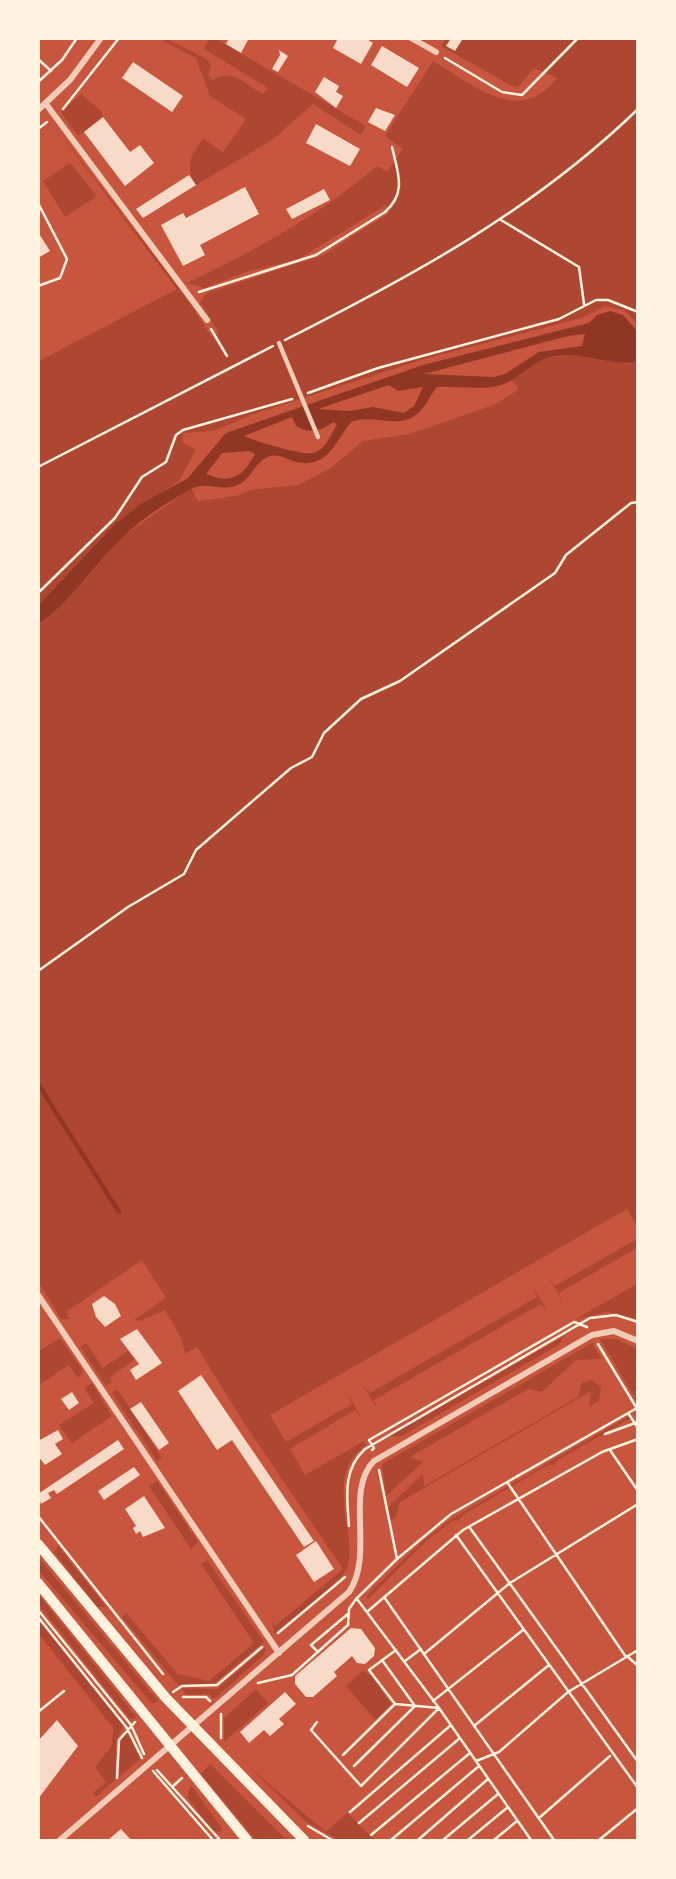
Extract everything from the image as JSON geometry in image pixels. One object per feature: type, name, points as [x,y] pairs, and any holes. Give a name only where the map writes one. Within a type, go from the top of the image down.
[{"type":"main road","points":[[38,1544],[121,1646],[193,1727],[304,1840]]},
{"type":"main road","points":[[38,1584],[247,1840]]},
{"type":"street","points":[[38,110],[70,80],[101,38]]},
{"type":"street","points":[[411,38],[436,52]]},
{"type":"street","points":[[46,104],[207,320]]},
{"type":"street","points":[[280,345],[318,437]]},
{"type":"street","points":[[38,1295],[279,1653]]},
{"type":"street","points":[[60,1840],[349,1592],[360,1564],[362,1483],[374,1461],[592,1335],[614,1331],[638,1341]]},
{"type":"path","points":[[38,82],[51,71],[78,38]]},
{"type":"path","points":[[38,129],[82,88],[119,38]]},
{"type":"path","points":[[436,52],[502,92],[522,94],[578,38]]},
{"type":"path","points":[[38,59],[51,71]]},
{"type":"path","points":[[38,467],[414,274],[502,220],[580,162],[638,109]]},
{"type":"path","points":[[189,295],[316,255],[385,212],[394,204],[401,189],[392,147]]},
{"type":"path","points":[[38,203],[67,259],[60,278],[38,286]]},
{"type":"path","points":[[502,220],[579,267],[584,304]]},
{"type":"path","points":[[207,320],[227,356]]},
{"type":"path","points":[[38,971],[128,907],[184,874],[196,850],[291,768],[312,757],[324,733],[361,699],[400,681],[555,573],[566,555],[631,503],[638,502]]},
{"type":"path","points":[[581,1324],[609,1314],[638,1322]]},
{"type":"path","points":[[249,1691],[258,1683],[292,1675],[348,1625],[349,1613],[356,1599],[442,1521],[637,1408],[598,1346]]},
{"type":"path","points":[[628,1413],[638,1428]]},
{"type":"path","points":[[605,1434],[636,1422]]},
{"type":"path","points":[[368,1611],[456,1535],[610,1449],[638,1439]]},
{"type":"path","points":[[610,1449],[638,1491]]},
{"type":"path","points":[[507,1482],[626,1657],[638,1666]]},
{"type":"path","points":[[424,1654],[510,1583],[638,1504]]},
{"type":"path","points":[[38,1517],[169,1683],[184,1698],[205,1697],[222,1715],[220,1742]]},
{"type":"path","points":[[470,1527],[638,1762]]},
{"type":"path","points":[[456,1535],[611,1756],[638,1788]]},
{"type":"path","points":[[349,1592],[368,1611],[405,1661],[531,1840]]},
{"type":"path","points":[[384,1597],[554,1840]]},
{"type":"path","points":[[38,1610],[129,1723],[149,1764],[220,1840]]},
{"type":"path","points":[[318,1652],[311,1644],[349,1613]]},
{"type":"path","points":[[38,1617],[127,1728],[149,1764],[213,1840]]},
{"type":"path","points":[[433,1701],[523,1630]]},
{"type":"path","points":[[327,1631],[334,1638]]},
{"type":"path","points":[[396,1650],[369,1670],[395,1704],[439,1708]]},
{"type":"path","points":[[405,1661],[421,1650]]},
{"type":"path","points":[[476,1761],[494,1753],[568,1692],[638,1650]]},
{"type":"path","points":[[383,1660],[415,1706]]},
{"type":"path","points":[[474,1726],[549,1665]]},
{"type":"path","points":[[38,1712],[64,1690]]},
{"type":"path","points":[[344,1755],[395,1704]]},
{"type":"path","points":[[354,1766],[415,1706]]},
{"type":"path","points":[[317,1723],[311,1730],[361,1786],[439,1708]]},
{"type":"path","points":[[350,1812],[451,1725]]},
{"type":"path","points":[[116,1782],[118,1743],[127,1728]]},
{"type":"path","points":[[359,1823],[460,1738]]},
{"type":"path","points":[[371,1835],[470,1753]]},
{"type":"path","points":[[539,1818],[611,1756]]},
{"type":"path","points":[[391,1840],[479,1766]]},
{"type":"path","points":[[418,1840],[488,1779]]},
{"type":"path","points":[[443,1840],[498,1794]]},
{"type":"path","points":[[468,1840],[508,1807]]},
{"type":"path","points":[[599,1840],[638,1808]]},
{"type":"path","points":[[494,1840],[517,1821]]},
{"type":"path","points":[[305,1824],[332,1840]]},
{"type":"path","points":[[520,1840],[527,1835]]},
{"type":"shaded area","points":[[160,39],[167,39],[208,60],[211,66],[208,76],[213,80],[233,77],[263,94],[268,88],[204,49],[209,39],[216,39],[366,126],[361,135],[313,104],[272,140],[196,185],[190,172],[190,161],[203,139],[223,152],[246,119],[210,96],[196,58]]},
{"type":"shaded area","points":[[446,39],[637,39],[637,323],[624,310],[605,306],[581,318],[421,360],[254,414],[213,431],[183,433],[182,442],[196,450],[179,481],[114,525],[39,606],[39,361],[177,289],[51,122],[180,288],[212,337],[219,333],[200,302],[207,293],[323,255],[389,213],[386,205],[299,259],[246,272],[204,288],[187,283],[309,217],[377,166],[387,172],[403,149],[385,136],[433,61],[479,89],[511,100],[527,99],[542,92],[557,78],[534,68],[518,87],[512,86],[441,46]]},
{"type":"shaded area","points":[[81,94],[102,112],[103,117],[78,136],[61,112]]},
{"type":"shaded area","points":[[70,163],[97,196],[65,217],[43,181]]},
{"type":"shaded area","points":[[610,311],[623,315],[637,331],[637,362],[556,356],[540,361],[498,386],[437,387],[423,408],[410,419],[368,419],[351,422],[329,452],[316,462],[296,462],[280,456],[271,456],[265,458],[245,480],[235,486],[195,487],[135,526],[71,595],[39,623],[38,606],[114,525],[141,504],[188,478],[226,433],[423,365],[589,323],[597,315]],"holes":[[[585,334],[582,346],[539,352],[505,374],[494,377],[424,374],[568,336]],[[389,385],[398,391],[423,387],[414,406],[404,413],[373,407],[350,411],[318,409]],[[292,417],[296,426],[310,431],[324,428],[333,422],[337,424],[321,449],[310,453],[281,448],[244,436]],[[249,451],[255,454],[246,468],[235,476],[223,479],[206,474],[222,453]]]},
{"type":"shaded area","points":[[583,354],[626,364],[637,362],[637,1226],[627,1209],[270,1415],[286,1442],[352,1404],[348,1394],[362,1419],[355,1410],[290,1449],[305,1475],[364,1441],[366,1445],[352,1458],[346,1474],[344,1492],[349,1560],[344,1573],[322,1596],[274,1634],[272,1622],[275,1626],[343,1569],[244,1423],[197,1347],[185,1354],[182,1340],[165,1310],[140,1321],[134,1320],[166,1298],[142,1260],[66,1312],[70,1319],[61,1319],[39,1283],[39,623],[68,599],[122,537],[191,488],[198,501],[236,496],[250,490],[298,485],[331,468],[363,441],[410,434],[496,404],[519,389],[511,380],[545,358]]},
{"type":"shaded area","points":[[637,1239],[637,1248],[559,1293],[563,1303],[549,1278],[555,1286]]},
{"type":"shaded area","points":[[637,1284],[637,1319],[606,1312],[574,1320]]},
{"type":"shaded area","points":[[533,1287],[548,1312],[541,1304],[374,1400],[378,1410],[363,1385],[370,1393],[537,1297]]},
{"type":"shaded area","points":[[564,1336],[560,1344],[402,1436],[390,1436]]},
{"type":"shaded area","points":[[61,1339],[83,1371],[78,1379],[69,1365],[39,1385],[39,1351]]},
{"type":"shaded area","points":[[600,1339],[616,1339],[637,1349],[637,1401]]},
{"type":"shaded area","points":[[86,1343],[103,1368],[128,1351],[135,1359],[110,1377],[112,1382],[106,1386],[80,1346]]},
{"type":"shaded area","points":[[592,1343],[602,1359],[576,1360],[542,1392],[528,1389],[410,1457],[423,1462],[386,1496],[382,1464]]},
{"type":"shaded area","points":[[592,1380],[601,1387],[599,1401],[589,1407],[591,1391],[400,1502],[396,1517],[390,1521],[388,1507],[423,1474],[424,1486],[578,1397],[582,1383]]},
{"type":"shaded area","points":[[92,1383],[112,1416],[72,1443],[59,1425],[94,1403],[84,1388]]},
{"type":"shaded area","points":[[117,1389],[162,1458],[157,1461],[112,1393]]},
{"type":"shaded area","points":[[629,1416],[631,1418],[556,1461],[554,1465],[548,1465],[463,1515],[458,1521],[454,1520],[427,1540],[368,1599],[367,1595],[424,1540],[453,1518]]},
{"type":"shaded area","points":[[157,1481],[198,1542],[191,1549],[149,1486]]},
{"type":"shaded area","points":[[58,1546],[106,1607],[97,1607],[54,1552]]},
{"type":"shaded area","points":[[38,1557],[158,1701],[152,1704],[39,1571]]},
{"type":"shaded area","points":[[207,1560],[264,1642],[215,1683],[178,1685],[122,1617],[126,1613],[178,1674],[209,1681],[254,1643],[201,1564]]},
{"type":"shaded area","points":[[39,1595],[137,1718],[130,1719],[39,1605]]},
{"type":"shaded area","points":[[38,1620],[124,1726],[116,1740],[115,1780],[96,1797],[93,1793],[106,1782],[95,1767],[111,1747],[114,1729],[39,1634]]},
{"type":"shaded area","points":[[266,1647],[264,1655],[214,1699],[209,1694],[186,1695],[182,1688],[217,1689]]},
{"type":"shaded area","points":[[363,1670],[370,1674],[391,1704],[375,1720],[346,1686]]},
{"type":"shaded area","points":[[256,1689],[268,1703],[224,1742],[224,1718]]},
{"type":"shaded area","points":[[127,1731],[140,1759],[119,1777],[120,1742]]},
{"type":"shaded area","points":[[210,1764],[287,1840],[256,1840],[201,1774]]},
{"type":"shaded area","points":[[248,1766],[326,1832],[347,1813],[375,1840],[339,1840],[305,1821]]},
{"type":"shaded area","points":[[191,1785],[223,1830],[220,1832],[213,1831],[187,1797]]},
{"type":"building","points":[[229,38],[249,38],[241,53],[226,44]]},
{"type":"building","points":[[338,38],[365,38],[373,43],[361,64],[333,48]]},
{"type":"building","points":[[451,38],[462,40],[455,51],[446,46]]},
{"type":"building","points":[[382,46],[419,68],[407,87],[371,65]]},
{"type":"building","points":[[279,50],[288,56],[278,72],[272,69],[280,55]]},
{"type":"building","points":[[133,62],[183,96],[172,112],[122,78]]},
{"type":"building","points":[[324,77],[339,86],[336,92],[343,96],[336,108],[315,92]]},
{"type":"building","points":[[376,108],[395,115],[385,131],[368,122]]},
{"type":"building","points":[[103,117],[130,152],[140,145],[154,163],[125,186],[84,132]]},
{"type":"building","points":[[316,124],[360,149],[350,166],[306,143]]},
{"type":"building","points":[[189,175],[196,185],[143,218],[136,209]]},
{"type":"building","points":[[245,187],[259,214],[200,245],[205,255],[183,266],[161,225],[183,213],[186,218]]},
{"type":"building","points":[[324,189],[330,200],[292,219],[286,209]]},
{"type":"building","points":[[38,232],[50,251],[38,258]]},
{"type":"building","points":[[104,1296],[115,1304],[121,1316],[105,1327],[96,1317],[92,1304]]},
{"type":"building","points":[[137,1329],[162,1363],[136,1380],[130,1370],[139,1364],[120,1339]]},
{"type":"building","points":[[201,1375],[314,1541],[304,1547],[232,1440],[217,1450],[178,1391]]},
{"type":"building","points":[[72,1392],[79,1403],[69,1410],[61,1399]]},
{"type":"building","points":[[141,1402],[169,1443],[159,1450],[130,1409]]},
{"type":"building","points":[[58,1430],[63,1439],[55,1444],[62,1454],[45,1465],[38,1456],[38,1441]]},
{"type":"building","points":[[118,1440],[124,1449],[57,1494],[54,1490],[48,1493],[51,1498],[41,1504],[38,1494]]},
{"type":"building","points":[[134,1467],[140,1475],[104,1500],[98,1491]]},
{"type":"building","points":[[144,1496],[165,1528],[143,1537],[140,1531],[136,1534],[133,1528],[136,1526],[125,1509]]},
{"type":"building","points":[[316,1541],[334,1569],[314,1582],[296,1555]]},
{"type":"building","points":[[351,1628],[361,1629],[375,1648],[374,1656],[365,1664],[357,1663],[352,1656],[334,1672],[337,1676],[313,1697],[306,1697],[295,1684],[295,1676]]},
{"type":"building","points":[[285,1692],[296,1704],[279,1719],[284,1724],[270,1736],[264,1730],[249,1743],[240,1732]]},
{"type":"building","points":[[57,1720],[78,1746],[38,1799],[38,1741]]},
{"type":"building","points":[[121,1829],[131,1840],[108,1840]]},
{"type":"waterway","points":[[38,1084],[119,1212]]}]
